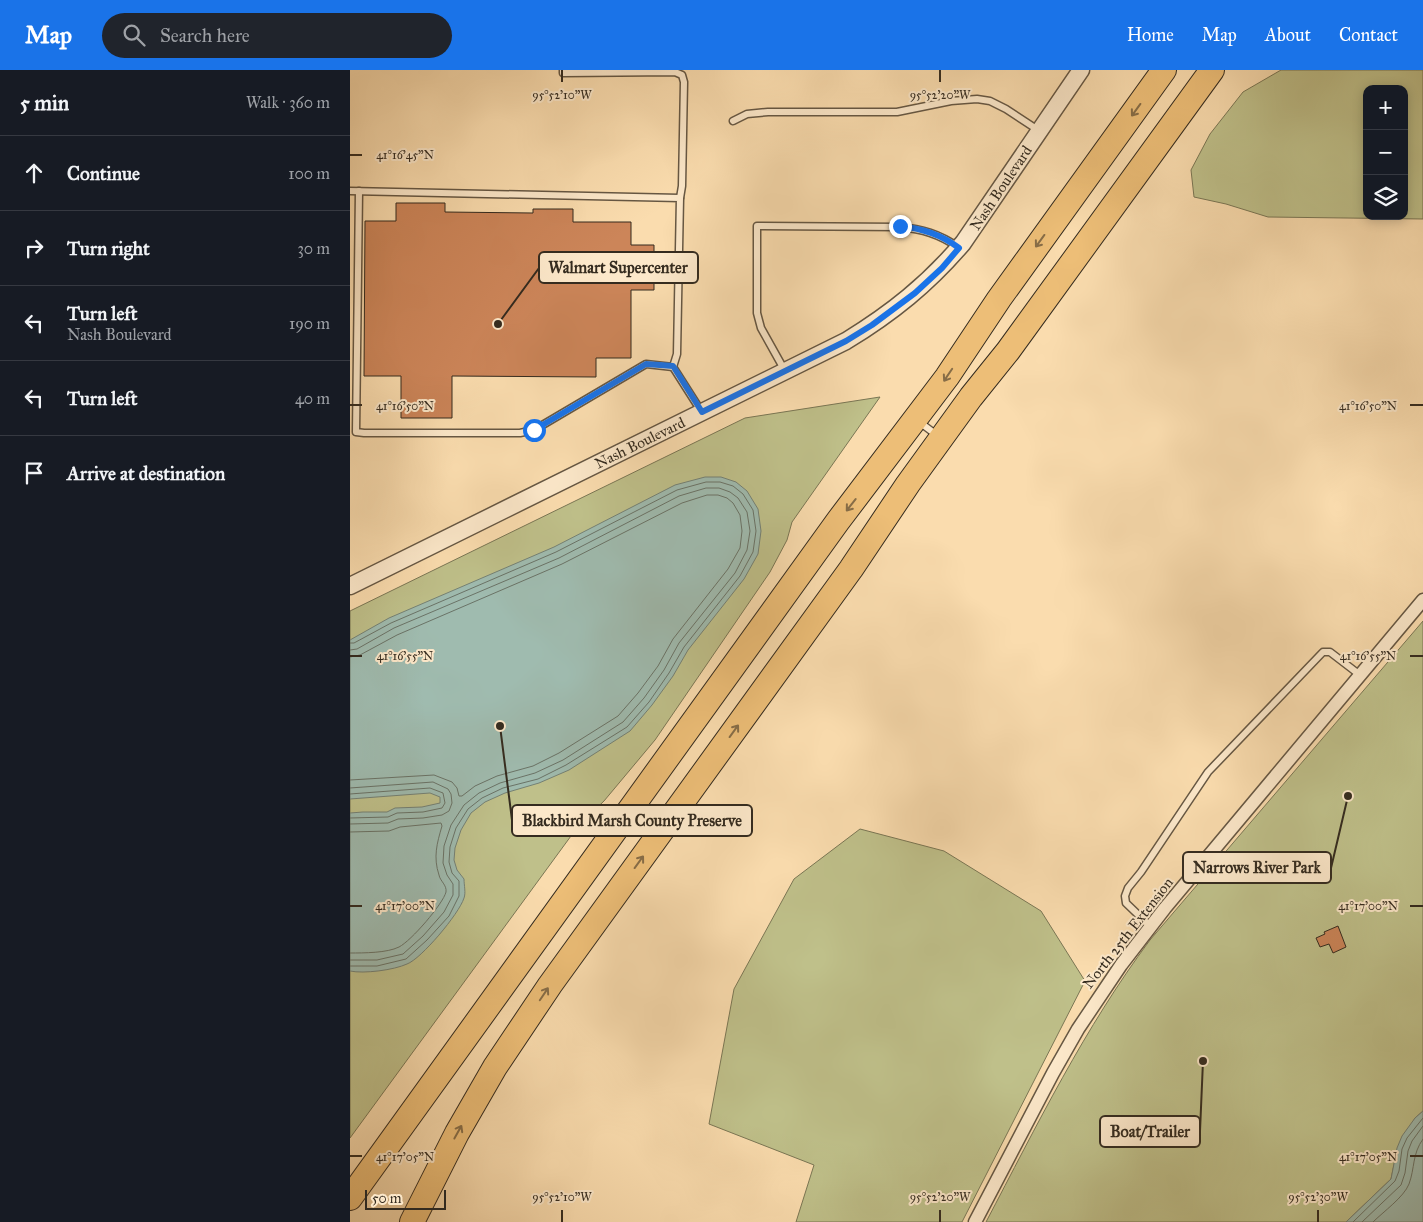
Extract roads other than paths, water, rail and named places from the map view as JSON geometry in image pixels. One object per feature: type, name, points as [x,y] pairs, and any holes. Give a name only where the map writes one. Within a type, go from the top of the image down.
[{"type":"highway","points":[[350,1198],[838,521],[947,377],[999,299],[1164,70]]},
{"type":"highway","points":[[412,1222],[457,1133],[495,1067],[550,985],[851,570],[941,438],[1024,328],[1212,70]]},
{"type":"street","name":"Nash Boulevard","points":[[350,586],[846,341],[879,320],[915,293],[942,268],[959,248],[1080,70]]},
{"type":"street","name":"North 25th Extension","points":[[975,1222],[1053,1072],[1078,1028],[1105,987],[1151,926],[1423,600]]},
{"type":"lane","points":[[562,70],[562,73],[675,72],[682,75],[684,82],[677,354],[673,366]]},
{"type":"lane","points":[[733,122],[747,114],[768,112],[897,112],[951,101],[977,99],[990,101],[1006,109],[1039,131]]},
{"type":"lane","points":[[350,191],[680,198]]},
{"type":"lane","points":[[359,191],[356,432],[520,433],[534,430],[646,364],[673,366]]},
{"type":"lane","points":[[785,371],[761,328],[757,313],[757,226],[900,226],[922,229],[936,234],[959,248]]},
{"type":"lane","points":[[673,366],[702,412]]},
{"type":"lane","points":[[915,419],[941,438]]},
{"type":"lane","points":[[1151,926],[1126,903],[1125,896],[1128,888],[1142,872],[1208,772],[1323,652],[1330,652],[1360,676]]},
{"type":"water","points":[[705,477],[721,477],[736,482],[747,491],[758,509],[761,531],[758,554],[744,579],[688,650],[673,676],[630,731],[569,770],[539,783],[505,793],[485,802],[471,813],[461,830],[455,848],[454,860],[457,870],[464,879],[464,898],[447,925],[421,954],[407,964],[387,970],[371,972],[350,971],[350,813],[387,812],[395,808],[422,807],[440,803],[440,797],[430,793],[350,799],[350,640],[389,618],[554,547],[675,485]]},
{"type":"water","points":[[1423,1111],[1423,1222],[1346,1222],[1391,1179],[1397,1148],[1402,1136],[1415,1118]]},
{"type":"place","name":"Walmart Supercenter","points":[[498,324]]},
{"type":"place","name":"Blackbird Marsh County Preserve","points":[[500,726]]},
{"type":"place","name":"Narrows River Park","points":[[1348,796]]},
{"type":"place","name":"Boat/Trailer","points":[[1203,1061]]}]
